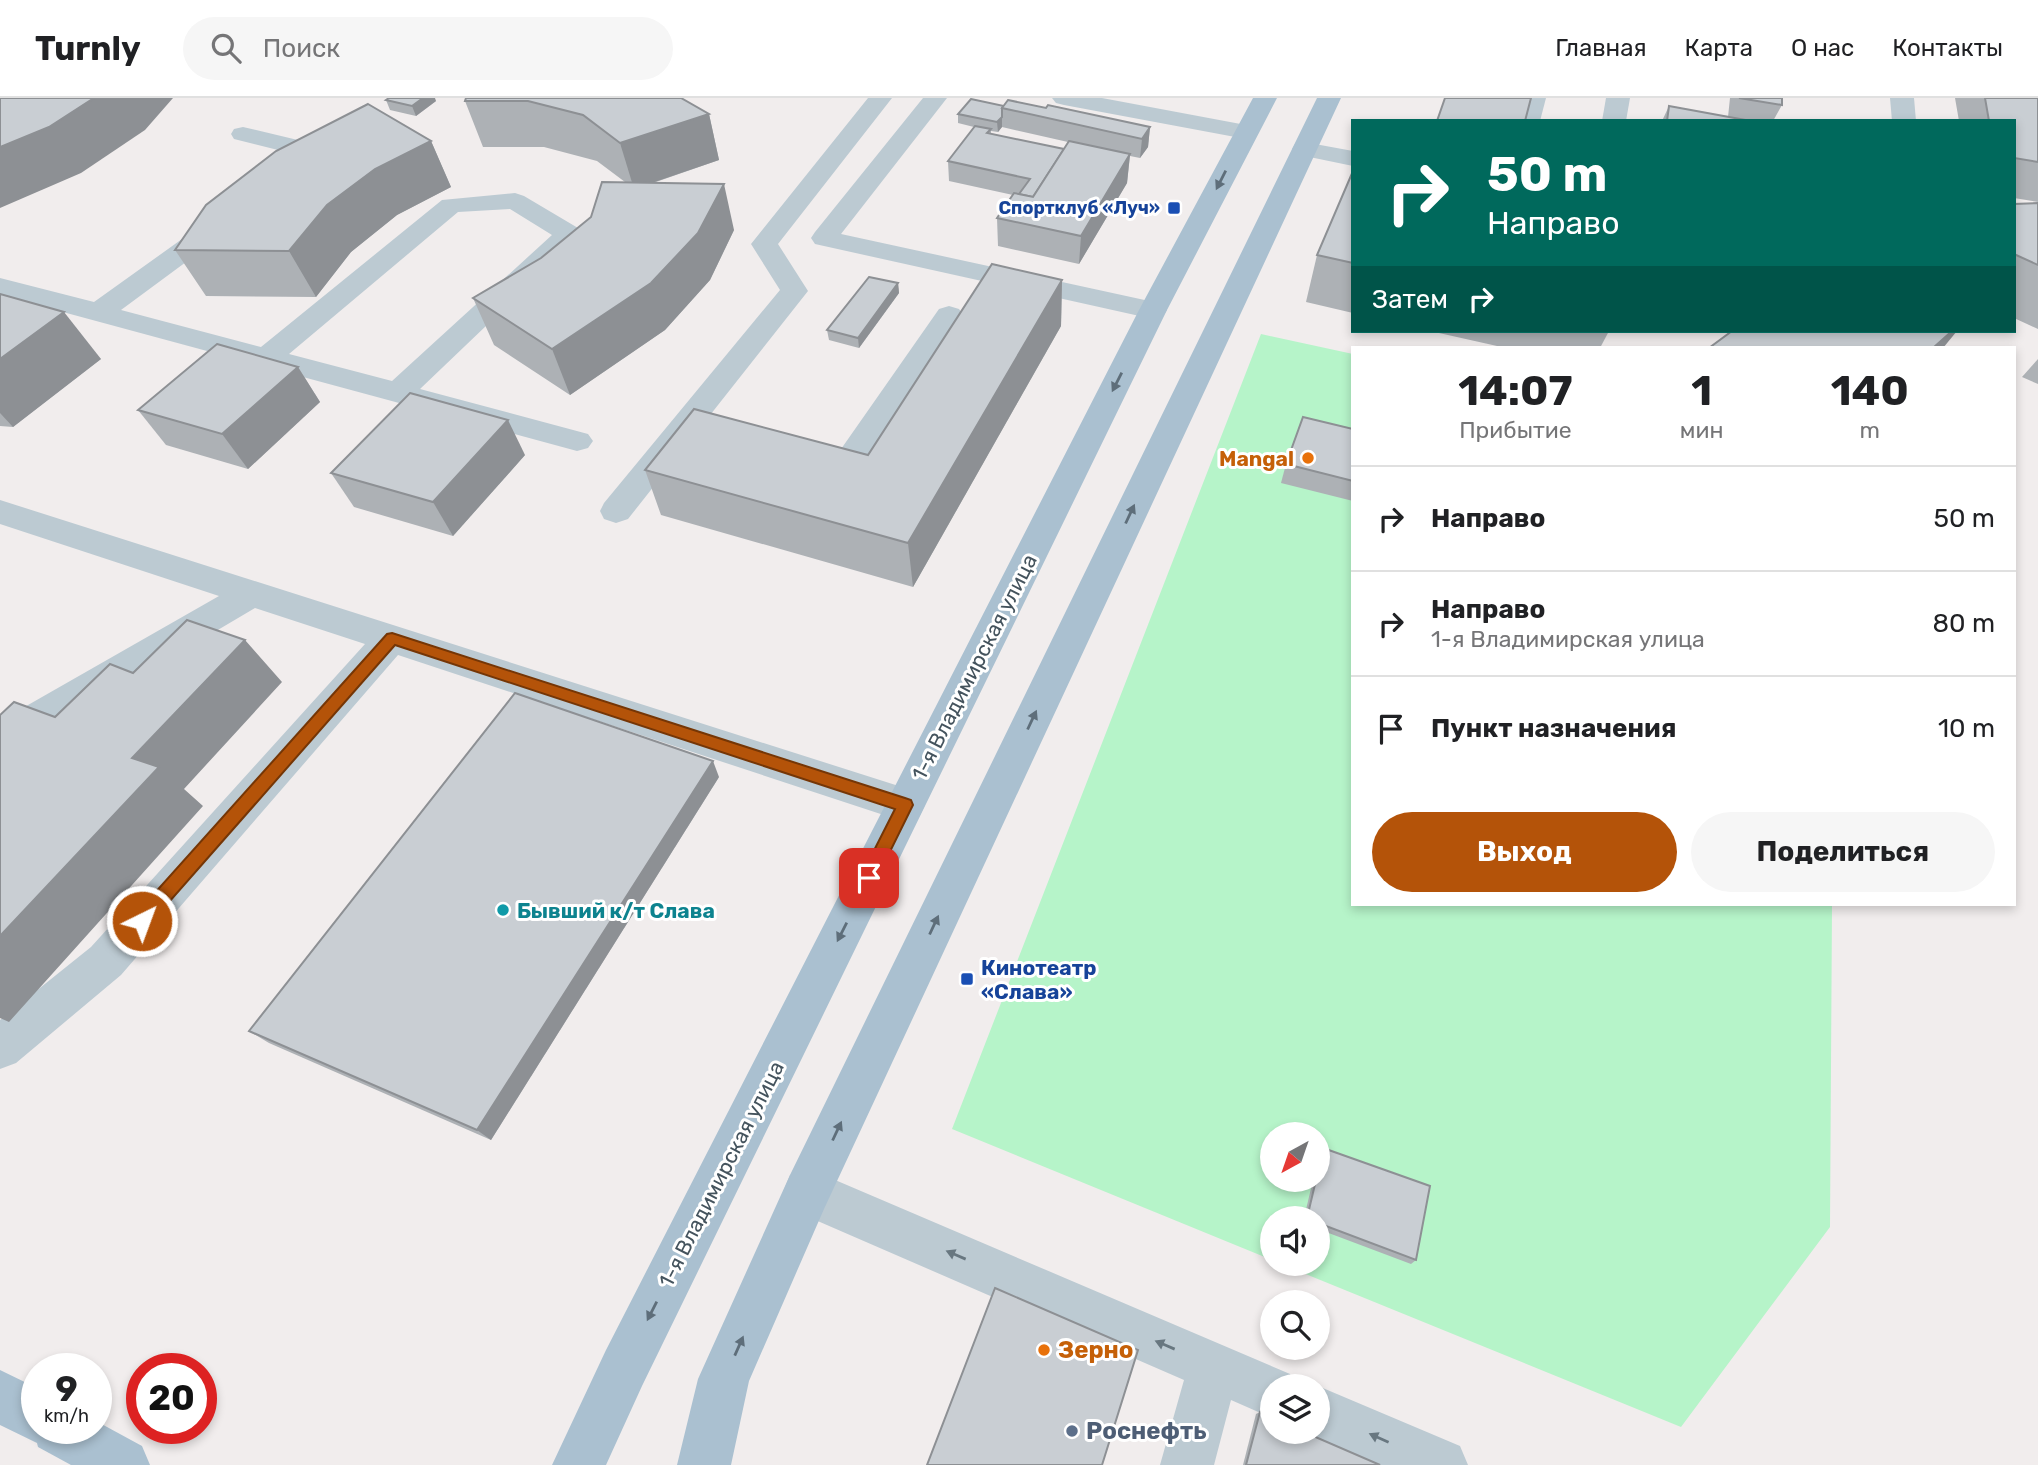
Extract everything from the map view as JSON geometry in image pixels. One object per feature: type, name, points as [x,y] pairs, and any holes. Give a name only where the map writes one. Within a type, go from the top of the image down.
[{"type":"main road","name":"1-я Владимирская улица","points":[[579,1465],[624,1368],[1153,310],[1265,98]]},
{"type":"main road","points":[[704,1465],[724,1379],[807,1192],[1329,98]]},
{"type":"main road","points":[[0,1396],[21,1408]]},
{"type":"main road","points":[[86,1444],[123,1465]]},
{"type":"lane","points":[[616,511],[692,437],[794,290],[764,244],[880,98]]},
{"type":"lane","points":[[935,98],[824,238],[1153,310]]},
{"type":"lane","points":[[1064,98],[1247,132]]},
{"type":"lane","points":[[1529,119],[1534,98]]},
{"type":"lane","points":[[1614,119],[1618,98]]},
{"type":"lane","points":[[1902,98],[1904,119]]},
{"type":"lane","points":[[243,134],[318,152],[285,176]]},
{"type":"lane","points":[[1304,149],[1351,159]]},
{"type":"lane","points":[[266,358],[451,205],[515,201],[569,234],[397,393]]},
{"type":"lane","points":[[99,312],[242,208]]},
{"type":"lane","points":[[0,286],[577,441]]},
{"type":"lane","points":[[786,461],[840,475],[949,315]]},
{"type":"lane","points":[[0,512],[905,805]]},
{"type":"lane","points":[[0,740],[252,593]]},
{"type":"lane","points":[[0,1048],[106,961],[392,638]]},
{"type":"lane","points":[[807,1192],[1260,1387]]},
{"type":"lane","points":[[1187,1465],[1214,1367]]},
{"type":"lane","points":[[1330,1417],[1441,1465]]},
{"type":"green space","points":[[1261,334],[1351,354],[1351,906],[1832,906],[1830,1227],[1681,1427],[1310,1276],[1330,1276],[1330,1206],[1260,1206],[1260,1255],[952,1129]]},
{"type":"building","points":[[0,98],[94,98],[49,127],[0,147]]},
{"type":"building","points":[[423,98],[412,106],[386,100]]},
{"type":"building","points":[[466,98],[681,98],[709,114],[620,143],[583,115],[528,101],[465,101]]},
{"type":"building","points":[[1445,98],[1531,98],[1526,119],[1438,119]]},
{"type":"building","points":[[1739,98],[1782,98],[1782,105]]},
{"type":"building","points":[[1985,98],[2038,98],[2038,162],[2016,158],[2016,119],[1989,119]]},
{"type":"building","points":[[971,99],[1004,106],[1002,117],[997,122],[958,114]]},
{"type":"building","points":[[1008,100],[1046,108],[1048,105],[1150,127],[1142,139],[1002,108]]},
{"type":"building","points":[[368,104],[431,141],[375,169],[327,205],[289,251],[175,250],[206,205],[276,151]]},
{"type":"building","points":[[1669,106],[1740,119],[1667,119]]},
{"type":"building","points":[[975,126],[991,129],[987,133],[1064,149],[1033,197],[1019,194],[1030,179],[948,161]]},
{"type":"building","points":[[1069,141],[1130,154],[1081,236],[997,218],[1014,193],[1033,197]]},
{"type":"building","points":[[1351,176],[1351,263],[1317,255]]},
{"type":"building","points":[[602,182],[724,184],[698,233],[651,283],[552,349],[473,298],[541,258],[591,217]]},
{"type":"building","points":[[2038,203],[2038,265],[2016,255],[2016,204]]},
{"type":"building","points":[[992,264],[1062,280],[908,543],[645,470],[694,409],[868,455]]},
{"type":"building","points":[[869,277],[898,283],[858,338],[827,330]]},
{"type":"building","points":[[0,294],[64,312],[0,359]]},
{"type":"building","points":[[1729,333],[1950,333],[1935,346],[1712,346]]},
{"type":"building","points":[[217,344],[298,367],[222,434],[138,410]]},
{"type":"building","points":[[410,393],[508,420],[433,502],[331,473]]},
{"type":"building","points":[[1303,417],[1351,429],[1351,480],[1286,464]]},
{"type":"building","points":[[187,620],[245,640],[132,758],[159,767],[0,936],[0,715],[14,702],[55,717],[110,664],[133,673]]},
{"type":"building","name":"Бывший к/т Слава","points":[[515,693],[713,761],[477,1130],[249,1031]]},
{"type":"building","points":[[1330,1150],[1430,1186],[1416,1260],[1330,1228],[1330,1206],[1310,1206],[1313,1192],[1330,1192]]},
{"type":"building","points":[[995,1288],[1138,1350],[1102,1465],[927,1465]]},
{"type":"building","points":[[1260,1412],[1260,1444],[1330,1443],[1380,1465],[1246,1465]]},
{"type":"place","name":"Спортклуб «Луч»","points":[[1174,208]]},
{"type":"place","name":"Mangal","points":[[1308,458]]},
{"type":"place","name":"Бывший к/т Слава","points":[[503,910]]},
{"type":"place","name":"Кинотеатр «Слава»","points":[[967,979]]},
{"type":"place","name":"Зерно","points":[[1044,1350]]},
{"type":"place","name":"Роснефть","points":[[1072,1431]]},
{"type":"route","points":[[142,921],[392,638],[905,805],[869,878]]}]
